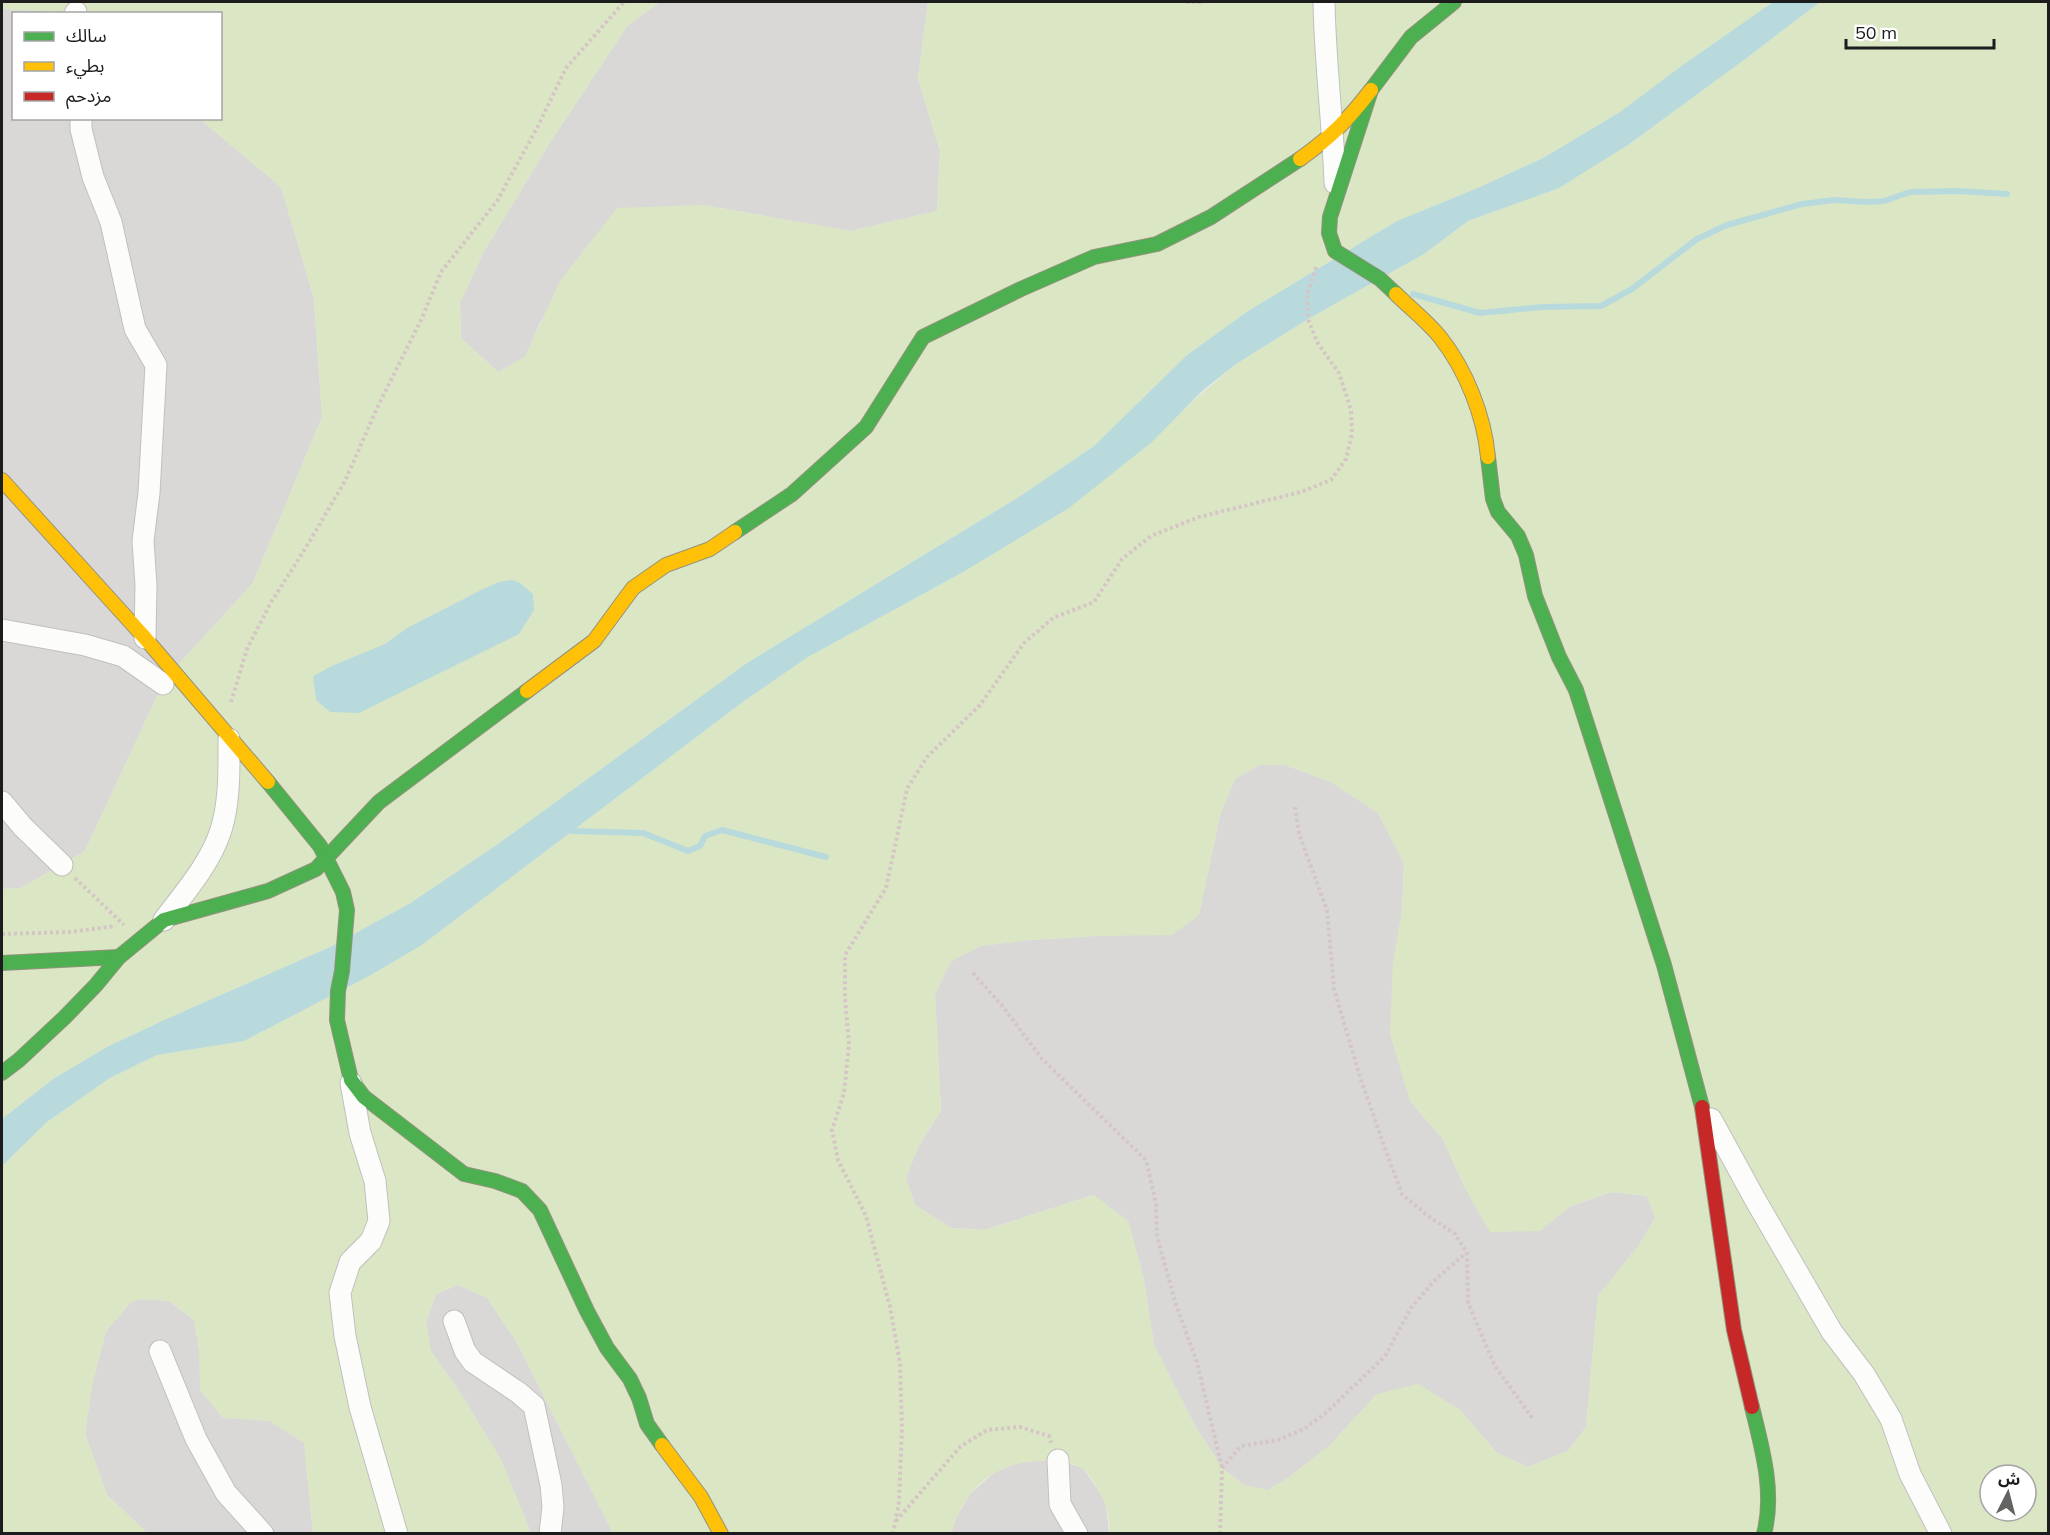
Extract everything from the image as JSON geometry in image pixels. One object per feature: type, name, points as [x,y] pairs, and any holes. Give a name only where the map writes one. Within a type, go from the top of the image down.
[{"type":"street","points":[[164,920],[268,891],[316,869],[379,802],[594,641],[633,588],[666,565],[710,549],[792,494],[866,427],[923,337],[1021,289],[1094,257],[1157,244],[1211,217],[1293,165],[1333,135],[1349,119],[1411,37],[1454,2]]},
{"type":"street","points":[[1325,3],[1326,55],[1336,197]]},
{"type":"street","points":[[1371,90],[1330,217],[1329,233],[1335,251],[1380,279],[1439,336],[1461,368],[1476,405],[1487,444],[1493,499],[1498,512],[1518,536],[1526,555],[1535,596],[1559,657],[1576,690],[1664,965],[1699,1097],[1719,1218],[1734,1330],[1765,1460],[1769,1514],[1764,1533]]},
{"type":"street","points":[[81,120],[81,129],[93,177],[111,222],[135,329],[156,365],[149,493],[143,541],[146,585],[145,638]]},
{"type":"street","points":[[2,480],[145,638],[296,813],[326,858],[344,892],[347,910],[337,1020],[360,1133],[375,1181],[379,1221],[371,1241],[350,1262],[340,1293],[345,1336],[360,1407],[398,1533]]},
{"type":"street","points":[[2,630],[85,645],[123,656],[163,684]]},
{"type":"street","points":[[2,1073],[64,1018],[96,985],[118,957],[164,920],[207,860],[221,830],[229,785],[230,739]]},
{"type":"street","points":[[2,802],[23,827],[62,865]]},
{"type":"street","points":[[2,963],[118,957]]},
{"type":"street","points":[[351,1080],[364,1096],[464,1174],[495,1181],[522,1191],[540,1210],[587,1311],[607,1347],[630,1379],[647,1424],[701,1497],[721,1533]]},
{"type":"street","points":[[1699,1097],[1728,1152],[1832,1332],[1864,1374],[1891,1419],[1910,1474],[1941,1533]]},
{"type":"street","points":[[454,1321],[465,1351],[473,1362],[534,1406],[551,1485],[553,1507],[550,1533]]},
{"type":"street","points":[[160,1351],[196,1439],[226,1493],[263,1533]]},
{"type":"street","points":[[1058,1460],[1060,1504],[1077,1533]]},
{"type":"path","points":[[230,739],[231,699],[247,649],[270,604],[345,481],[441,273],[497,201],[537,128],[566,68],[624,2]]},
{"type":"path","points":[[1186,2],[1202,2]]},
{"type":"path","points":[[893,1533],[899,1503],[902,1428],[900,1363],[890,1307],[866,1216],[838,1160],[832,1130],[844,1093],[849,1045],[845,998],[845,955],[886,888],[907,789],[927,757],[980,705],[1024,643],[1053,618],[1094,602],[1122,559],[1151,536],[1199,517],[1301,492],[1331,480],[1346,459],[1352,434],[1351,410],[1339,372],[1317,342],[1308,319],[1306,295],[1318,262],[1335,251]]},
{"type":"path","points":[[1295,807],[1299,834],[1327,910],[1334,989],[1361,1080],[1402,1194],[1455,1234],[1467,1252],[1468,1303],[1495,1366],[1533,1419]]},
{"type":"path","points":[[62,865],[124,925]]},
{"type":"path","points":[[2,934],[70,932],[164,920]]},
{"type":"path","points":[[973,973],[1004,1008],[1042,1059],[1146,1161],[1156,1204],[1157,1236],[1176,1305],[1197,1362],[1222,1468],[1220,1533]]},
{"type":"path","points":[[1222,1468],[1241,1446],[1278,1440],[1304,1429],[1328,1412],[1385,1356],[1411,1308],[1435,1280],[1467,1252]]},
{"type":"path","points":[[895,1522],[960,1447],[987,1430],[1020,1427],[1049,1436],[1058,1460]]},
{"type":"shaded area","points":[[660,2],[928,2],[918,78],[940,151],[937,211],[850,231],[703,205],[540,322],[525,358],[498,372],[461,338],[460,303],[483,253],[549,144],[628,25]]},
{"type":"shaded area","points":[[2,9],[59,12],[12,12],[12,120],[201,120],[281,187],[314,299],[322,417],[253,583],[165,679],[85,851],[21,888],[2,889]]},
{"type":"shaded area","points":[[1259,765],[1285,765],[1331,782],[1378,813],[1404,863],[1402,910],[1410,1101],[1443,1139],[1465,1188],[1540,1231],[1569,1207],[1611,1192],[1647,1196],[1655,1218],[1639,1245],[1598,1296],[1586,1427],[1568,1451],[1528,1467],[1497,1453],[1460,1410],[1377,1394],[1330,1445],[1288,1478],[1268,1490],[1244,1485],[1222,1468],[1195,1426],[1154,1345],[1143,1275],[1128,1221],[1093,1195],[985,1230],[951,1228],[915,1205],[906,1178],[918,1147],[941,1111],[935,994],[951,961],[980,946],[1095,936],[1199,915],[1220,815],[1235,779]]},
{"type":"shaded area","points":[[458,1285],[487,1298],[516,1341],[613,1533],[529,1533],[501,1460],[463,1397],[431,1351],[426,1322],[436,1294]]},
{"type":"shaded area","points":[[144,1299],[169,1301],[194,1320],[199,1349],[223,1417],[270,1421],[304,1443],[313,1533],[147,1533],[107,1495],[85,1434],[92,1385],[106,1331],[132,1301]]},
{"type":"shaded area","points":[[1058,1460],[1083,1468],[1106,1502],[1109,1534],[951,1534],[956,1518],[970,1494],[995,1472],[1022,1461]]},
{"type":"green space","points":[[2,2],[660,2],[628,25],[549,144],[483,253],[460,303],[461,338],[498,372],[525,357],[560,281],[617,208],[703,205],[850,231],[937,211],[940,151],[918,78],[928,2],[1773,2],[1620,112],[1543,158],[1397,221],[1248,311],[1187,355],[1094,446],[1022,495],[747,663],[498,844],[409,904],[330,947],[107,1047],[53,1079],[2,1119],[2,889],[21,888],[85,851],[165,679],[253,583],[322,417],[314,299],[281,187],[201,120],[222,120],[222,12],[59,12],[2,9]],"holes":[[[481,590],[534,610],[334,665],[385,644],[407,628]]]},
{"type":"green space","points":[[1820,2],[2048,2],[2048,1533],[1109,1533],[1109,1516],[1106,1505],[1089,1474],[1072,1464],[1051,1461],[1009,1466],[983,1481],[964,1503],[951,1533],[613,1533],[516,1341],[487,1298],[458,1285],[436,1294],[426,1322],[431,1351],[463,1397],[501,1460],[529,1533],[313,1533],[304,1443],[270,1421],[223,1418],[200,1390],[199,1349],[194,1320],[169,1301],[144,1299],[132,1301],[106,1331],[92,1385],[85,1434],[107,1495],[147,1533],[2,1534],[2,1166],[47,1122],[110,1078],[157,1055],[244,1041],[371,975],[422,945],[744,701],[808,657],[965,571],[1069,508],[1236,364],[1308,319],[1424,254],[1468,221],[1559,188],[1628,145]],"holes":[[[1259,765],[1285,765],[1331,782],[1378,813],[1404,863],[1402,910],[1393,962],[1390,1034],[1410,1101],[1443,1139],[1465,1188],[1490,1232],[1540,1231],[1569,1207],[1611,1192],[1647,1196],[1655,1218],[1639,1245],[1598,1296],[1586,1427],[1568,1451],[1528,1467],[1497,1453],[1460,1410],[1419,1384],[1377,1394],[1330,1445],[1288,1478],[1268,1490],[1244,1485],[1222,1468],[1195,1426],[1154,1345],[1143,1275],[1128,1221],[1094,1195],[985,1230],[951,1228],[915,1205],[906,1178],[918,1147],[941,1111],[935,994],[951,961],[980,946],[1030,940],[1172,935],[1199,915],[1220,815],[1235,779]]]},
{"type":"water","points":[[1773,2],[1820,2],[1628,145],[1559,188],[1468,221],[1424,254],[1308,319],[1236,364],[1202,391],[1152,442],[1069,508],[965,571],[808,657],[744,701],[422,945],[371,975],[244,1041],[157,1055],[110,1078],[47,1122],[2,1166],[2,1119],[53,1079],[107,1047],[330,947],[409,904],[498,844],[747,663],[1022,495],[1094,446],[1187,355],[1248,311],[1397,221],[1543,158],[1620,112]]},
{"type":"water","points":[[512,580],[520,583],[533,594],[534,610],[519,634],[359,713],[330,712],[316,700],[313,676],[385,644],[407,628],[481,590],[499,582]]},
{"type":"waterway","points":[[1413,294],[1480,313],[1542,307],[1601,306],[1632,289],[1697,239],[1727,225],[1802,204],[1834,200],[1884,201],[1910,192],[1958,191],[2007,194]]},
{"type":"waterway","points":[[566,828],[572,831],[643,833],[688,851],[700,846],[705,836],[722,830],[826,857]]},
{"type":"traffic: fast","points":[[1396,294],[1380,279],[1335,251],[1329,233],[1330,217],[1371,90],[1411,37],[1454,2]]},
{"type":"traffic: fast","points":[[735,532],[792,494],[866,427],[923,337],[1021,289],[1094,257],[1157,244],[1211,217],[1300,159]]},
{"type":"traffic: fast","points":[[1488,457],[1493,499],[1498,512],[1518,536],[1526,555],[1535,596],[1559,657],[1576,690],[1664,965],[1702,1107]]},
{"type":"traffic: fast","points":[[2,1073],[64,1018],[119,957],[164,920],[268,891],[316,869],[379,802],[527,691]]},
{"type":"traffic: fast","points":[[268,782],[320,846],[343,892],[347,910],[337,1020],[351,1080],[364,1097],[464,1174],[495,1181],[522,1191],[540,1210],[587,1311],[607,1348],[630,1379],[647,1424],[662,1445]]},
{"type":"traffic: fast","points":[[2,963],[119,957]]},
{"type":"traffic: fast","points":[[1752,1407],[1768,1486],[1764,1534]]},
{"type":"traffic: slow","points":[[1300,159],[1338,128],[1371,90]]},
{"type":"traffic: slow","points":[[1396,294],[1435,331],[1466,378],[1478,409],[1488,457]]},
{"type":"traffic: slow","points":[[2,480],[145,638],[268,782]]},
{"type":"traffic: slow","points":[[527,691],[594,641],[633,588],[666,565],[710,549],[735,532]]},
{"type":"traffic: slow","points":[[662,1445],[701,1497],[721,1534]]},
{"type":"traffic: jam","points":[[1702,1107],[1734,1330],[1752,1407]]}]
